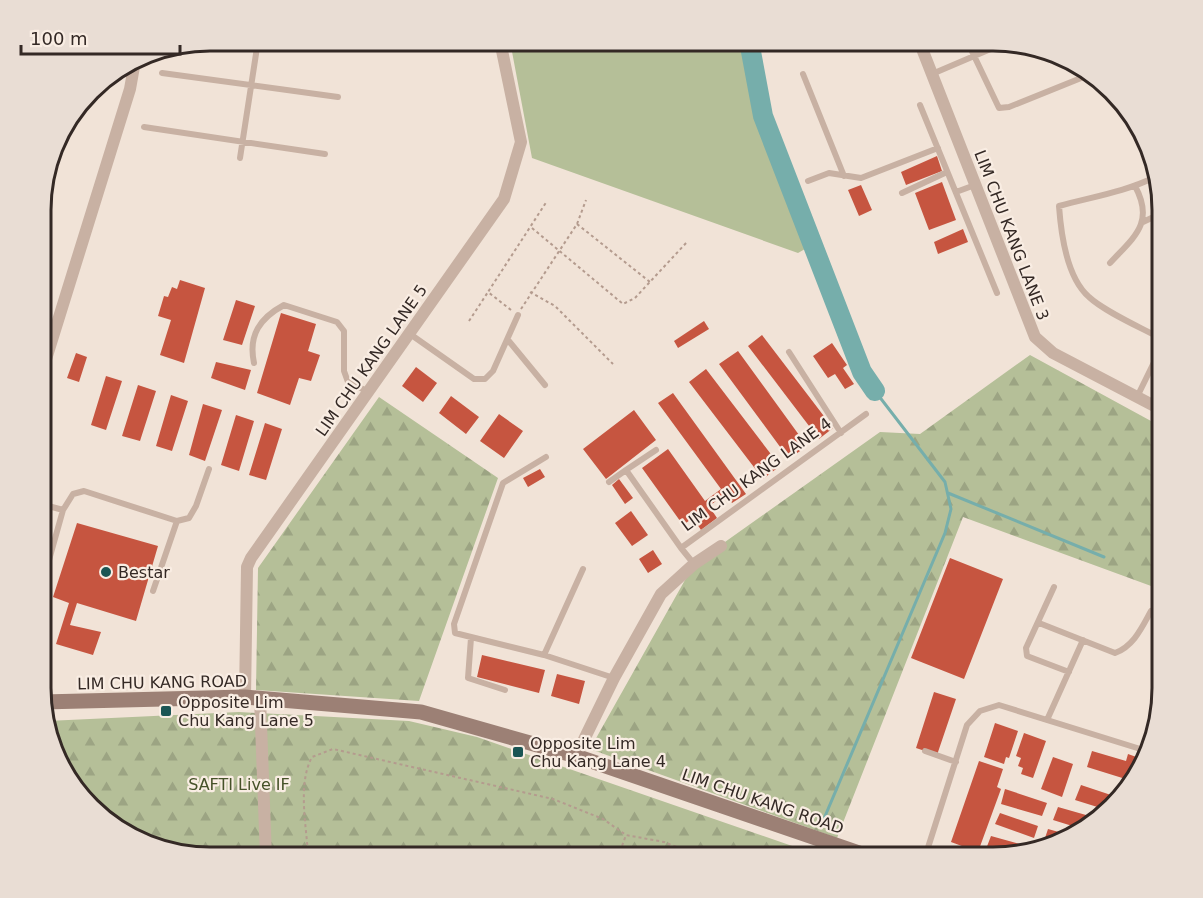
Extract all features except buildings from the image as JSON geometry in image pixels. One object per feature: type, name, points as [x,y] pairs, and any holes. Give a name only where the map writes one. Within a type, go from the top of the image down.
[{"type":"main road","name":"LIM CHU KANG ROAD","points":[[52,702],[253,697],[421,712],[576,756],[842,847]]},
{"type":"street","name":"LIM CHU KANG LANE 5","points":[[265,847],[253,697],[247,567],[504,199],[521,142],[502,51]]},
{"type":"street","name":"LIM CHU KANG LANE 3","points":[[924,51],[1035,337],[1053,352],[1152,405]]},
{"type":"street","points":[[51,343],[126,100],[133,71]]},
{"type":"street","points":[[576,756],[614,678],[661,594],[694,564],[721,546]]},
{"type":"lane","points":[[240,158],[256,51]]},
{"type":"lane","points":[[971,51],[997,107],[1001,108],[1081,78]]},
{"type":"lane","points":[[932,74],[985,51]]},
{"type":"lane","points":[[162,73],[338,97]]},
{"type":"lane","points":[[803,74],[844,177]]},
{"type":"lane","points":[[920,105],[997,293]]},
{"type":"lane","points":[[144,127],[325,153]]},
{"type":"lane","points":[[808,181],[829,174],[861,178],[938,148]]},
{"type":"lane","points":[[902,193],[947,172]]},
{"type":"lane","points":[[1149,180],[1135,186],[1059,206],[1061,239],[1081,288],[1090,299],[1152,333]]},
{"type":"lane","points":[[956,192],[975,185]]},
{"type":"lane","points":[[1110,263],[1138,232],[1143,222],[1143,201],[1135,186]]},
{"type":"lane","points":[[1143,222],[1152,218]]},
{"type":"lane","points":[[254,363],[250,346],[265,315],[284,305],[337,322],[344,332],[344,371],[348,382],[369,393]]},
{"type":"lane","points":[[410,334],[474,378],[485,378],[493,371],[518,315]]},
{"type":"lane","points":[[508,340],[545,385]]},
{"type":"lane","points":[[789,352],[841,433]]},
{"type":"lane","points":[[1137,397],[1152,366]]},
{"type":"lane","name":"LIM CHU KANG LANE 4","points":[[694,564],[681,548],[866,414]]},
{"type":"lane","points":[[609,482],[656,450]]},
{"type":"lane","points":[[546,457],[503,483],[454,624],[455,633],[544,655],[614,678]]},
{"type":"lane","points":[[51,553],[63,510],[73,494],[84,491],[177,521],[189,518],[196,506],[209,469]]},
{"type":"lane","points":[[626,470],[681,548]]},
{"type":"lane","points":[[51,507],[63,510]]},
{"type":"lane","points":[[153,591],[177,521]]},
{"type":"lane","points":[[544,655],[583,568]]},
{"type":"lane","points":[[1054,586],[1026,648],[1027,656],[1068,672]]},
{"type":"lane","points":[[1039,623],[1115,653],[1123,650],[1134,640],[1151,611]]},
{"type":"lane","points":[[471,638],[468,678],[505,690]]},
{"type":"lane","points":[[1047,720],[1083,640]]},
{"type":"lane","points":[[928,847],[967,725],[972,716],[986,708],[999,705],[1140,749]]},
{"type":"lane","points":[[925,751],[956,762]]},
{"type":"path","points":[[488,292],[518,315],[530,292],[577,224],[586,200]]},
{"type":"path","points":[[469,321],[548,201]]},
{"type":"path","points":[[577,224],[650,282]]},
{"type":"path","points":[[532,228],[623,304],[635,298],[687,242]]},
{"type":"path","points":[[530,292],[555,306],[613,364]]},
{"type":"path","points":[[308,847],[305,779],[307,766],[312,757],[333,749],[553,799],[603,819],[626,835],[664,842],[677,847]]},
{"type":"path","points":[[622,847],[626,835]]},
{"type":"green space","points":[[512,51],[742,51],[755,114],[805,249],[798,253],[532,158]]},
{"type":"green space","points":[[1030,355],[1152,422],[1152,586],[963,517],[837,838],[590,749],[694,564],[880,432],[920,434]]},
{"type":"green space","points":[[379,397],[498,478],[419,701],[256,690],[258,568]]},
{"type":"green space","name":"SAFTI Live IF","points":[[239,712],[409,721],[477,737],[795,847],[200,847],[179,844],[159,839],[131,826],[98,800],[84,785],[67,758],[54,721]]},
{"type":"waterway","points":[[751,51],[763,116],[862,372],[875,391]]},
{"type":"waterway","points":[[823,821],[945,533],[951,509],[945,482],[875,391]]},
{"type":"waterway","points":[[948,493],[1104,557]]},
{"type":"place","name":"Bestar","points":[[106,572]]},
{"type":"place","name":"Opposite Lim Chu Kang Lane 5","points":[[166,711]]},
{"type":"place","name":"Opposite Lim Chu Kang Lane 4","points":[[518,752]]}]
